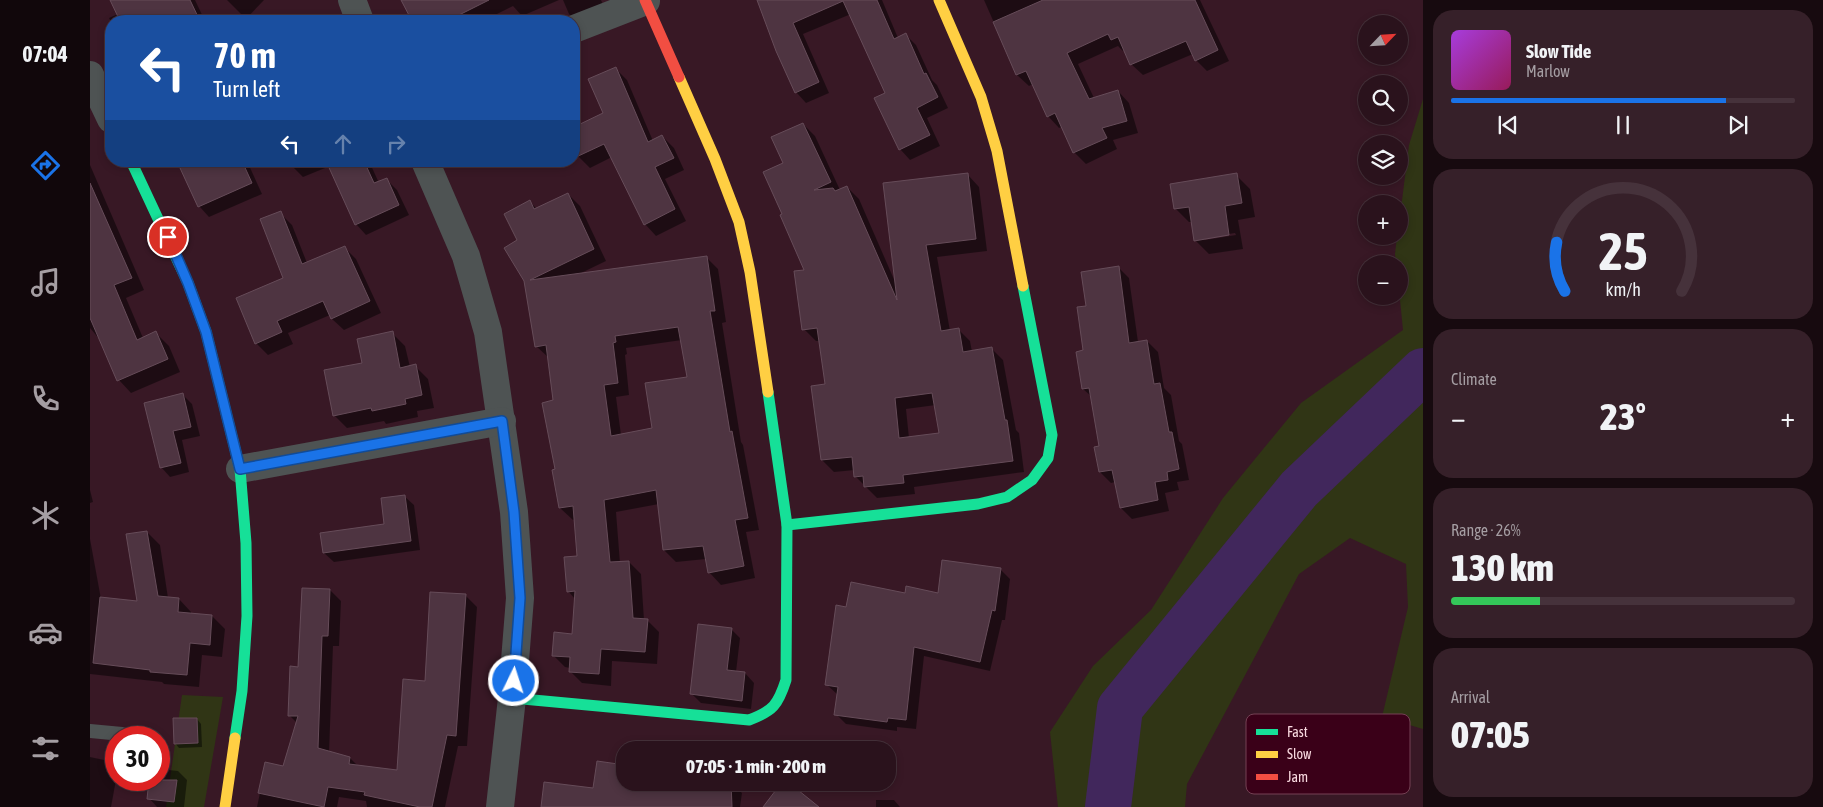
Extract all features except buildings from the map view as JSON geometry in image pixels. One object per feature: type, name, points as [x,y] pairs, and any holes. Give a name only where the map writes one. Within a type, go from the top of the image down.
[{"type":"street","points":[[352,0],[358,15]]},
{"type":"street","points":[[512,698],[749,720],[767,714],[779,703],[786,680],[787,525],[750,272],[739,222],[715,159],[646,0],[580,27]]},
{"type":"street","points":[[787,525],[978,504],[1007,497],[1032,480],[1048,458],[1052,435],[997,151],[981,97],[939,0]]},
{"type":"street","points":[[90,74],[105,106]]},
{"type":"street","points":[[134,167],[184,274],[203,324],[240,469],[246,543],[247,616],[242,690],[225,807]]},
{"type":"street","points":[[428,167],[466,256],[488,332],[514,512],[520,598],[512,698],[500,807]]},
{"type":"street","points":[[240,469],[502,421]]},
{"type":"lane","points":[[90,731],[105,732]]},
{"type":"green space","points":[[1423,99],[1423,729],[1410,725],[1410,714],[1383,714],[1408,607],[1406,564],[1350,538],[1299,574],[1187,784],[1185,807],[1058,807],[1050,732],[1093,666],[1151,610],[1223,498],[1301,403],[1403,330],[1400,305],[1408,305],[1408,255],[1395,254],[1396,245],[1408,245],[1408,195],[1403,195],[1404,185],[1408,185],[1408,153]]},
{"type":"green space","points":[[182,695],[223,697],[204,807],[166,807],[168,791],[170,791]]},
{"type":"waterway","points":[[1108,807],[1120,708],[1299,489],[1423,371]]},
{"type":"traffic: fast","points":[[134,167],[188,283],[206,332],[240,469],[246,543],[247,616],[242,691],[235,738]]},
{"type":"traffic: fast","points":[[787,525],[978,504],[1007,497],[1032,480],[1048,458],[1052,435],[1023,286]]},
{"type":"traffic: fast","points":[[512,698],[749,720],[774,706],[786,680],[787,525],[768,392]]},
{"type":"traffic: slow","points":[[939,0],[981,97],[997,151],[1023,286]]},
{"type":"traffic: slow","points":[[679,77],[715,159],[739,222],[750,272],[768,392]]},
{"type":"traffic: slow","points":[[225,807],[235,738]]},
{"type":"traffic: jam","points":[[645,0],[679,77]]},
{"type":"route","points":[[168,237],[206,332],[240,469],[502,421],[514,512],[520,598],[514,681]]}]
